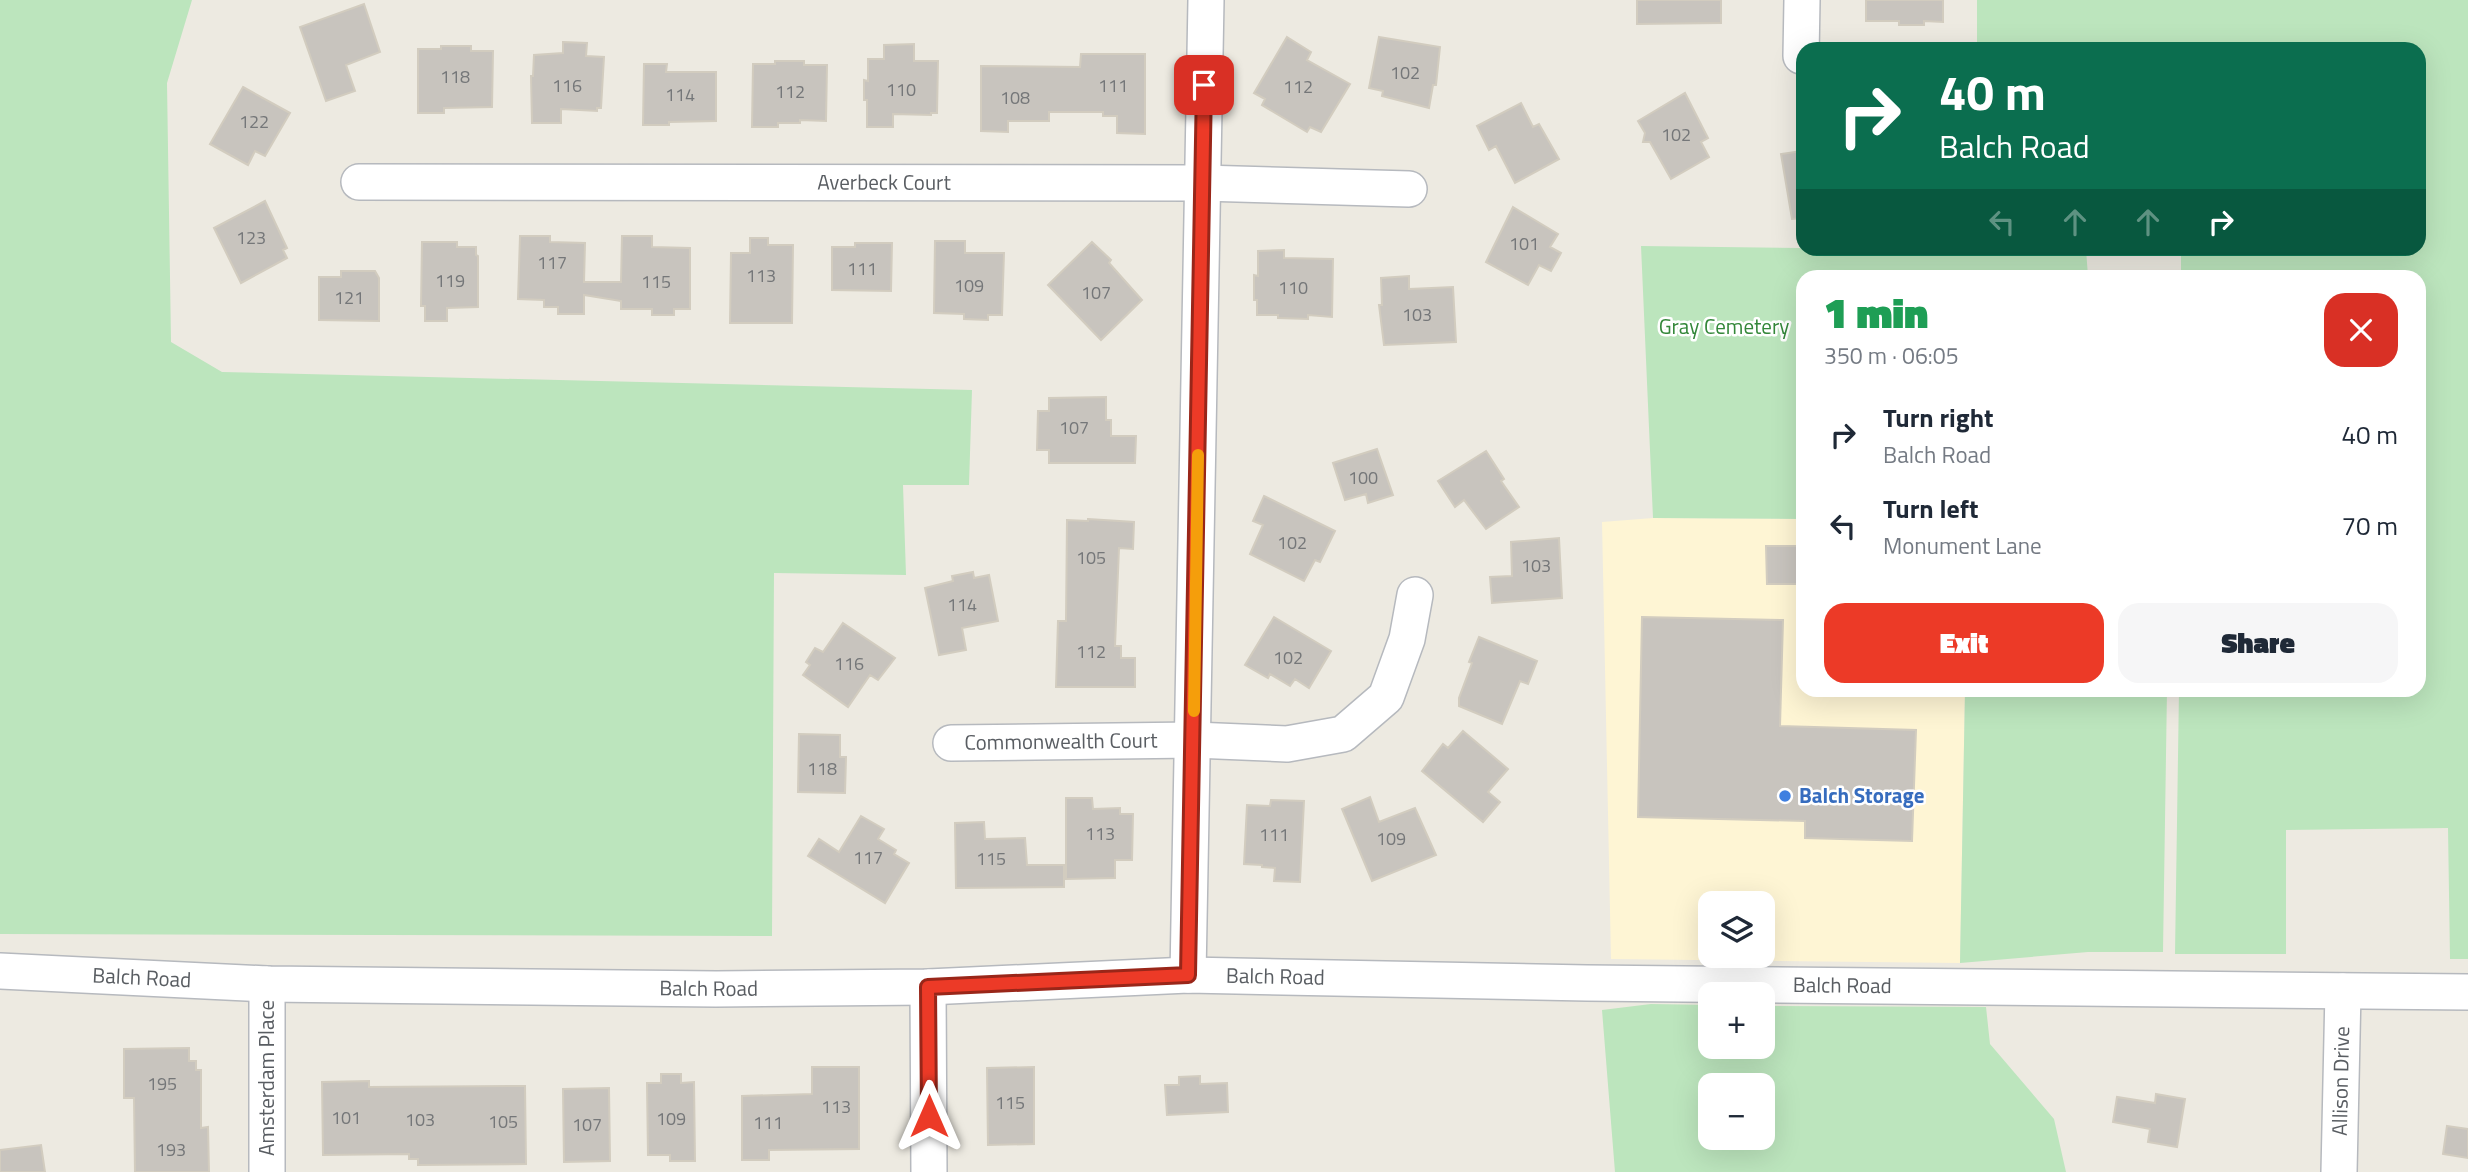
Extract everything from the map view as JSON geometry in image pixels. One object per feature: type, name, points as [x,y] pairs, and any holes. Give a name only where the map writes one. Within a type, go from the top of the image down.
[{"type":"street","points":[[1188,975],[1206,0]]},
{"type":"street","points":[[1801,42],[1802,0]]},
{"type":"street","name":"Averbeck Court","points":[[359,182],[1202,183],[1409,189]]},
{"type":"street","name":"Commonwealth Court","points":[[951,743],[1194,740],[1287,744],[1343,734],[1386,698],[1407,639],[1415,595]]},
{"type":"street","name":"Balch Road","points":[[0,971],[267,984],[716,989],[928,987],[1188,975],[1610,983],[2468,992]]},
{"type":"street","name":"Amsterdam Place","points":[[267,984],[267,1172]]},
{"type":"street","points":[[928,987],[929,1172]]},
{"type":"street","name":"Allison Drive","points":[[2339,1172],[2343,991]]},
{"type":"shaded area","name":"Balch Storage","points":[[1653,518],[1796,519],[1796,697],[1965,697],[1960,963],[1775,961],[1775,891],[1698,891],[1698,960],[1611,959],[1602,522]]},
{"type":"green space","points":[[0,0],[192,0],[167,83],[171,342],[222,372],[972,390],[969,485],[903,485],[906,575],[774,573],[772,936],[0,934]]},
{"type":"green space","points":[[1977,0],[2468,0],[2468,959],[2450,959],[2448,828],[2286,830],[2286,954],[2175,954],[2179,697],[2426,697],[2426,270],[2181,270],[2181,256],[2426,256],[2426,42],[1977,42]]},
{"type":"green space","name":"Gray Cemetery","points":[[1641,246],[1796,248],[1796,256],[2087,256],[2088,270],[1796,270],[1796,519],[1653,518]]},
{"type":"green space","points":[[1965,697],[2167,697],[2163,952],[2088,952],[1960,963]]},
{"type":"green space","points":[[1651,1004],[1698,1005],[1698,1059],[1775,1059],[1775,1006],[1986,1007],[1990,1044],[2054,1119],[2066,1172],[1615,1172],[1602,1010]]},
{"type":"building","points":[[1637,0],[1721,0],[1721,23],[1637,24]]},
{"type":"building","points":[[1866,0],[1943,0],[1943,22],[1924,21],[1924,25],[1899,25],[1899,21],[1866,21]]},
{"type":"building","points":[[364,4],[380,52],[346,65],[355,91],[326,101],[300,27]]},
{"type":"building","points":[[1287,37],[1311,52],[1307,60],[1350,84],[1321,132],[1310,127],[1307,132],[1262,105],[1265,99],[1254,93]]},
{"type":"building","points":[[1379,37],[1440,47],[1436,85],[1433,85],[1429,108],[1382,96],[1383,91],[1369,88]]},
{"type":"building","points":[[563,42],[587,43],[586,56],[604,57],[601,108],[597,108],[597,111],[561,109],[561,123],[532,123],[531,76],[534,55],[563,53]]},
{"type":"building","points":[[914,44],[914,61],[938,61],[937,113],[893,114],[893,127],[867,127],[864,80],[868,81],[868,59],[884,59],[884,45]]},
{"type":"building","points":[[441,46],[471,46],[471,51],[493,51],[492,107],[444,108],[444,113],[418,113],[418,49],[441,49]]},
{"type":"building","points":[[1081,54],[1145,54],[1145,134],[1117,133],[1117,116],[1103,116],[1103,112],[1049,112],[1049,121],[1008,121],[1008,132],[981,131],[981,66],[1080,67]]},
{"type":"building","points":[[775,61],[804,61],[804,65],[827,65],[826,121],[800,120],[800,123],[778,123],[778,127],[752,127],[753,64],[775,64]]},
{"type":"building","points":[[644,64],[667,64],[666,72],[716,72],[716,121],[643,125]]},
{"type":"building","points":[[243,87],[290,113],[265,156],[255,151],[248,165],[210,144]]},
{"type":"building","points":[[1685,93],[1708,138],[1701,142],[1709,157],[1671,179],[1650,142],[1643,142],[1645,133],[1638,121]]},
{"type":"building","points":[[1521,103],[1533,127],[1539,124],[1559,159],[1515,183],[1496,146],[1489,150],[1477,126]]},
{"type":"building","points":[[1796,152],[1796,219],[1792,219],[1781,154]]},
{"type":"building","points":[[265,201],[287,248],[283,250],[287,258],[241,283],[214,228]]},
{"type":"building","points":[[1513,207],[1558,234],[1550,247],[1561,253],[1551,271],[1539,265],[1528,285],[1486,262]]},
{"type":"building","points":[[520,236],[550,236],[550,242],[585,243],[584,282],[621,282],[622,236],[652,236],[652,247],[690,248],[690,309],[674,309],[674,315],[652,315],[652,309],[621,309],[621,301],[584,295],[584,314],[558,314],[558,307],[544,307],[544,300],[518,299]]},
{"type":"building","points":[[750,238],[768,238],[768,245],[793,245],[792,323],[730,323],[731,253],[750,253]]},
{"type":"building","points":[[935,241],[965,241],[965,253],[1004,253],[1002,315],[988,315],[988,320],[964,319],[964,314],[934,313]]},
{"type":"building","points":[[422,242],[457,242],[457,247],[476,247],[478,307],[447,308],[447,321],[425,321],[425,306],[421,306]]},
{"type":"building","points":[[1092,242],[1111,260],[1109,263],[1142,300],[1101,340],[1048,285]]},
{"type":"building","points":[[855,243],[892,243],[891,291],[832,290],[832,247],[855,247]]},
{"type":"building","points":[[1284,250],[1284,258],[1333,259],[1332,317],[1308,315],[1308,319],[1257,315],[1254,275],[1258,276],[1258,251]]},
{"type":"building","points":[[341,271],[375,271],[379,278],[379,321],[319,320],[319,277],[341,277]]},
{"type":"building","points":[[1409,276],[1409,289],[1453,287],[1456,342],[1384,345],[1379,305],[1382,305],[1381,278]]},
{"type":"building","points":[[1106,397],[1106,420],[1111,420],[1111,436],[1136,436],[1135,463],[1049,463],[1049,450],[1037,450],[1038,411],[1049,411],[1049,398]]},
{"type":"building","points":[[1377,449],[1393,495],[1368,503],[1366,494],[1345,500],[1333,463]]},
{"type":"building","points":[[1486,451],[1504,479],[1501,481],[1519,507],[1486,529],[1464,500],[1455,507],[1438,481]]},
{"type":"building","points":[[1264,496],[1335,531],[1320,562],[1315,560],[1304,581],[1250,554],[1263,525],[1253,521]]},
{"type":"building","points":[[1067,520],[1134,522],[1133,549],[1119,548],[1115,646],[1121,646],[1121,658],[1135,658],[1135,687],[1056,687],[1058,621],[1066,621]]},
{"type":"building","points":[[1559,538],[1562,598],[1492,603],[1490,577],[1512,576],[1511,542]]},
{"type":"building","points":[[1766,546],[1796,546],[1796,584],[1767,584]]},
{"type":"building","points":[[973,572],[974,578],[989,575],[998,621],[962,628],[966,650],[939,655],[925,588],[953,581],[952,576]]},
{"type":"building","points":[[1274,617],[1331,651],[1309,688],[1295,679],[1290,686],[1270,674],[1268,678],[1245,665]]},
{"type":"building","points":[[1642,617],[1783,620],[1780,726],[1916,730],[1912,841],[1805,838],[1805,821],[1638,817]]},
{"type":"building","points":[[843,623],[895,658],[878,680],[870,675],[848,707],[803,675],[810,665],[806,662],[815,648],[823,652]]},
{"type":"building","points":[[1479,637],[1537,661],[1528,684],[1520,681],[1502,724],[1459,706],[1459,698],[1472,663],[1469,662]]},
{"type":"building","points":[[1463,731],[1508,769],[1488,792],[1500,802],[1483,822],[1422,771],[1443,744],[1448,748]]},
{"type":"building","points":[[799,734],[840,735],[840,757],[846,757],[845,793],[798,792]]},
{"type":"building","points":[[1370,797],[1379,822],[1415,808],[1436,855],[1372,881],[1342,809]]},
{"type":"building","points":[[1066,798],[1092,798],[1093,809],[1120,808],[1120,814],[1133,814],[1132,860],[1115,860],[1115,878],[1066,879]]},
{"type":"building","points":[[1271,800],[1304,801],[1300,882],[1274,881],[1275,868],[1244,864],[1247,805],[1270,806]]},
{"type":"building","points":[[861,816],[884,829],[878,839],[896,850],[894,854],[909,863],[885,903],[808,856],[819,839],[839,852]]},
{"type":"building","points":[[984,822],[985,839],[1025,838],[1027,865],[1064,865],[1064,887],[956,888],[955,823]]},
{"type":"building","points":[[189,1048],[189,1061],[196,1061],[196,1070],[201,1070],[201,1128],[208,1127],[209,1172],[135,1172],[134,1098],[124,1098],[124,1049]]},
{"type":"building","points":[[812,1067],[859,1067],[859,1149],[769,1150],[769,1160],[742,1160],[742,1096],[812,1094]]},
{"type":"building","points":[[1034,1067],[1034,1144],[988,1145],[987,1068]]},
{"type":"building","points":[[661,1074],[681,1074],[681,1083],[694,1082],[695,1161],[670,1161],[670,1155],[648,1155],[647,1083],[661,1083]]},
{"type":"building","points":[[1200,1076],[1200,1084],[1227,1083],[1228,1112],[1167,1115],[1165,1085],[1179,1085],[1179,1077]]},
{"type":"building","points":[[369,1081],[369,1087],[525,1086],[526,1164],[418,1165],[418,1159],[409,1159],[409,1154],[323,1155],[322,1082]]},
{"type":"building","points":[[609,1088],[610,1161],[564,1162],[563,1089]]},
{"type":"building","points":[[2156,1094],[2185,1099],[2177,1147],[2148,1142],[2150,1129],[2113,1122],[2117,1097],[2155,1103]]},
{"type":"building","points":[[2447,1126],[2468,1129],[2468,1158],[2443,1154]]},
{"type":"building","points":[[41,1145],[45,1172],[0,1172],[0,1150]]},
{"type":"slow traffic","points":[[1194,711],[1198,455]]},
{"type":"place","name":"Balch Storage","points":[[1785,796]]},
{"type":"route","points":[[929,1116],[928,987],[1188,975],[1204,85]]}]
